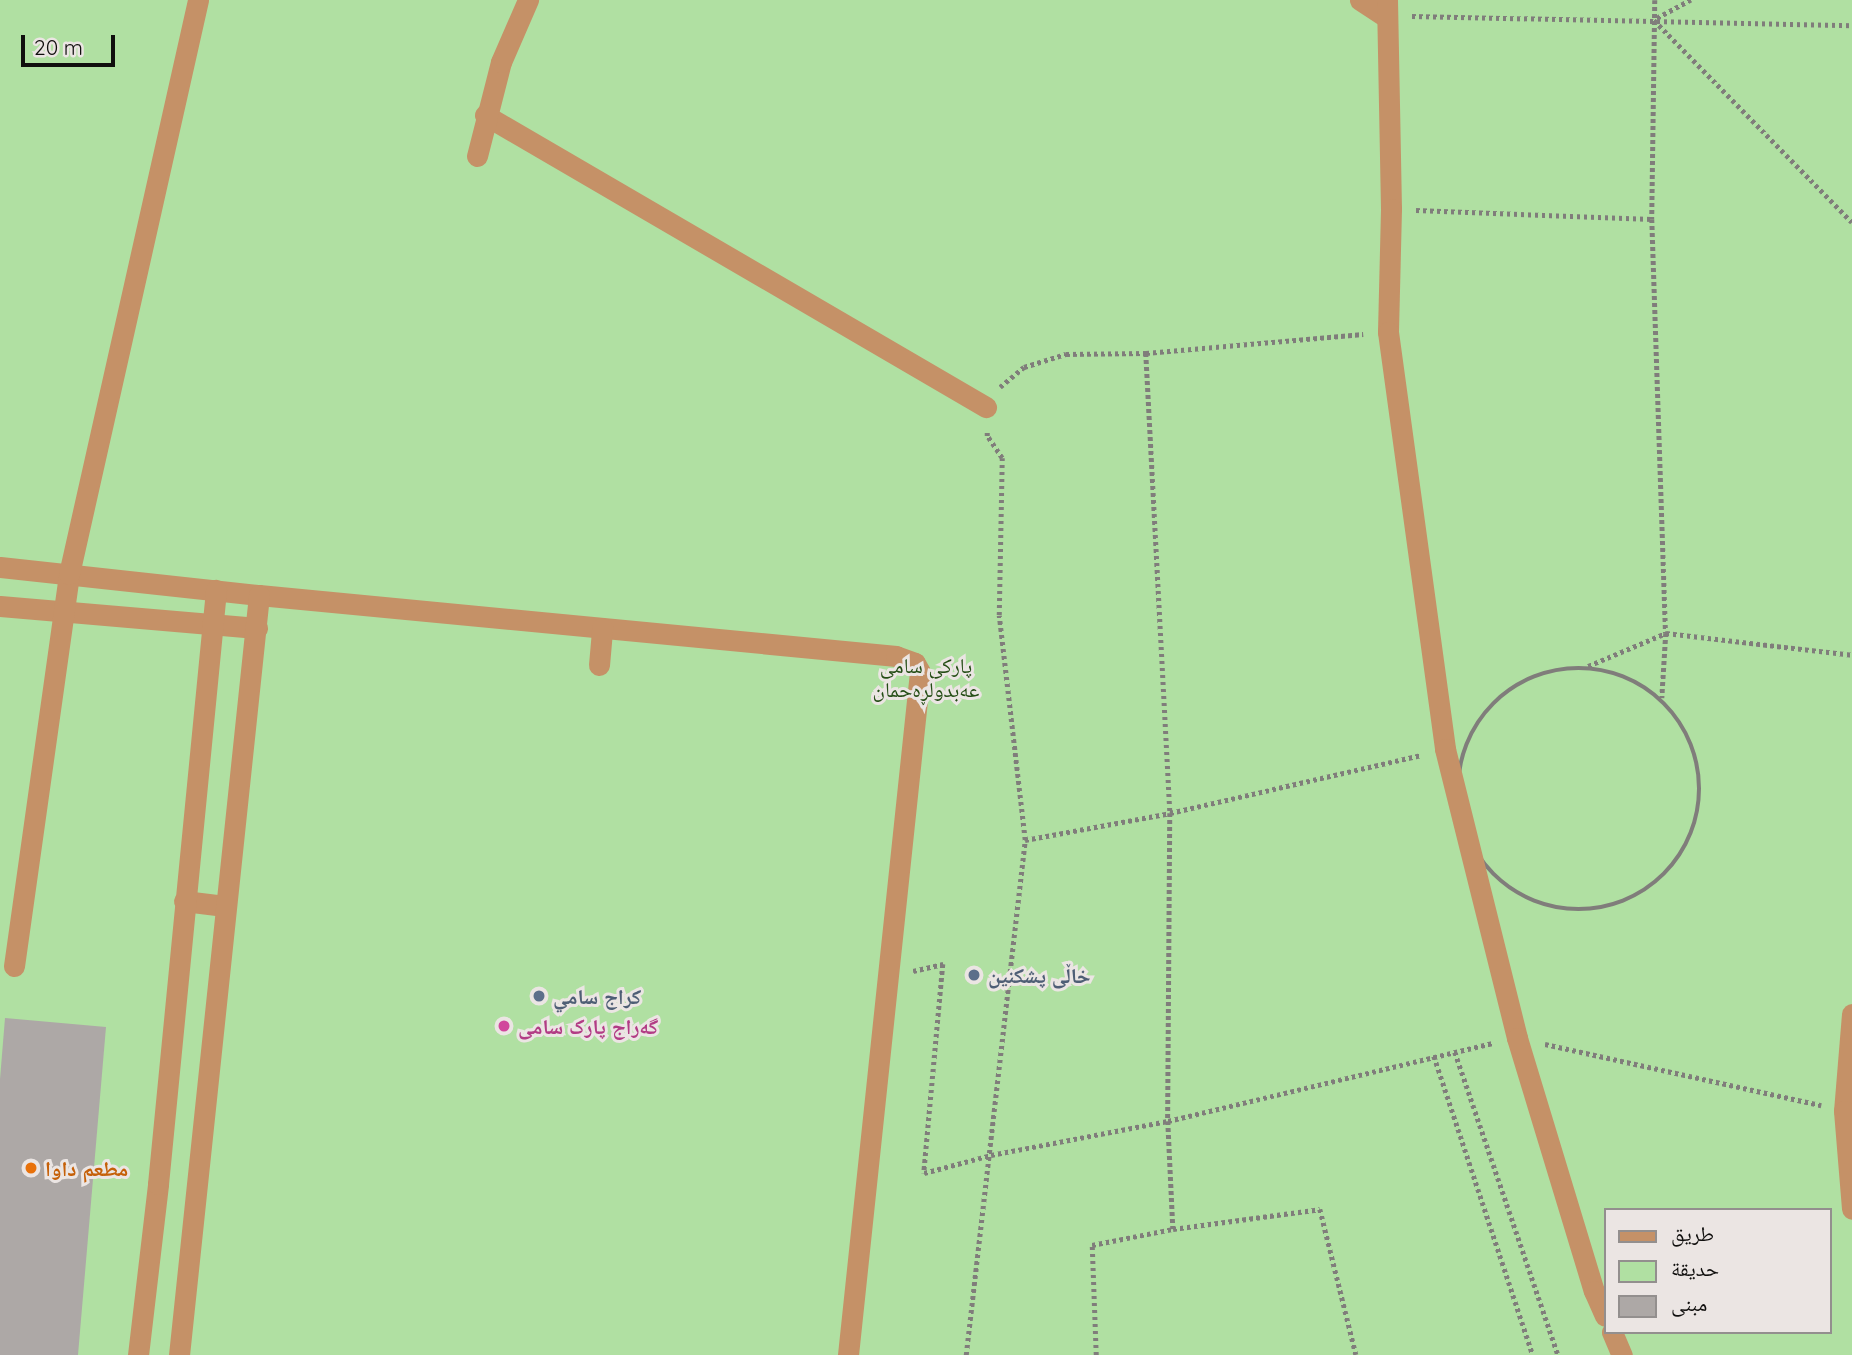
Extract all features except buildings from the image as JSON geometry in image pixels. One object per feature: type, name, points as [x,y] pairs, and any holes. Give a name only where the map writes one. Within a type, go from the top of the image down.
[{"type":"street","points":[[14,966],[69,574],[198,0]]},
{"type":"street","points":[[477,156],[485,115],[501,62],[528,0]]},
{"type":"street","points":[[1360,0],[1386,8],[1391,209],[1388,332],[1445,749],[1517,1038],[1594,1291],[1604,1314]]},
{"type":"street","points":[[485,115],[986,407]]},
{"type":"street","points":[[0,566],[259,595],[907,658],[915,663],[920,672],[848,1355]]},
{"type":"street","points":[[138,1355],[158,1184],[216,590]]},
{"type":"street","points":[[179,1355],[259,595]]},
{"type":"street","points":[[0,606],[257,628]]},
{"type":"street","points":[[599,665],[603,628]]},
{"type":"street","points":[[184,901],[225,906]]},
{"type":"street","points":[[1852,1014],[1844,1111],[1852,1209]]},
{"type":"street","points":[[158,1184],[196,1186]]},
{"type":"street","points":[[1613,1334],[1622,1355]]},
{"type":"path","points":[[1655,0],[1652,219],[1666,633],[1662,698]]},
{"type":"path","points":[[1654,20],[1691,0]]},
{"type":"path","points":[[1386,8],[1654,20],[1852,25]]},
{"type":"path","points":[[1654,20],[1852,222]]},
{"type":"path","points":[[1391,209],[1652,219]]},
{"type":"path","points":[[966,1355],[991,1155],[1025,839],[999,615],[1002,458],[987,436],[986,407],[996,391],[1024,367],[1066,354],[1146,353],[1388,332]]},
{"type":"path","points":[[1146,353],[1170,813],[1168,1121],[1173,1229]]},
{"type":"path","points":[[1587,667],[1666,633],[1852,655]]},
{"type":"path","points":[[1025,839],[1170,813],[1445,749],[1478,721],[1507,690],[1545,671],[1587,667],[1628,676],[1662,698],[1687,731],[1700,770],[1700,784],[1699,812],[1685,850],[1658,882],[1622,903],[1582,911],[1541,905],[1505,886],[1476,855],[1460,817],[1457,784],[1463,751],[1478,721]]},
{"type":"path","points":[[888,976],[943,964],[924,1173],[991,1155],[1168,1121],[1517,1038],[1844,1111]]},
{"type":"path","points":[[1455,1052],[1558,1355]]},
{"type":"path","points":[[1433,1056],[1533,1355]]},
{"type":"path","points":[[1096,1355],[1092,1245],[1173,1229],[1320,1209],[1356,1355]]},
{"type":"green space","name":"پارکی سامی عەبدولڕەحمان","points":[[0,0],[1852,0],[1852,1355],[0,1355]]},
{"type":"place","name":"خاڵی پشکنین","points":[[974,975]]},
{"type":"place","name":"کراج سامي","points":[[539,996]]},
{"type":"place","name":"گەراج پارک سامی","points":[[504,1026]]},
{"type":"place","name":"مطعم داوا","points":[[31,1168]]}]
